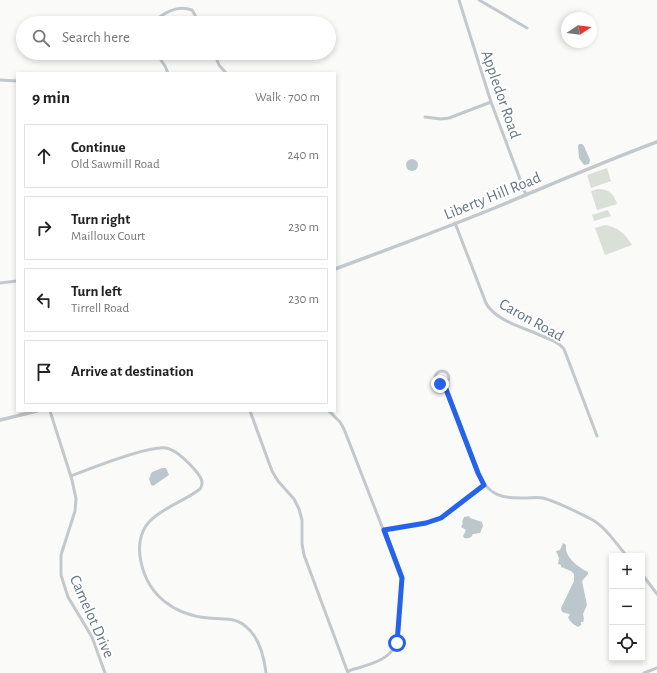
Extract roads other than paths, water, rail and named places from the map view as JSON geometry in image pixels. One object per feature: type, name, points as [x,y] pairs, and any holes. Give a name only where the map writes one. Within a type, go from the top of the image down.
[{"type":"street","name":"Appledor Road","points":[[459,0],[491,102],[526,194]]},
{"type":"street","points":[[479,0],[527,28]]},
{"type":"street","points":[[160,16],[181,7],[192,10],[195,16]]},
{"type":"street","points":[[161,60],[168,72]]},
{"type":"street","points":[[217,60],[225,72]]},
{"type":"street","points":[[0,80],[16,81]]},
{"type":"street","points":[[425,118],[449,118],[491,102]]},
{"type":"street","name":"Liberty Hill Road","points":[[336,269],[455,223],[610,159],[657,142]]},
{"type":"street","name":"Caron Road","points":[[455,223],[490,310],[499,317],[555,342],[564,349],[597,436]]},
{"type":"street","points":[[0,283],[16,280]]},
{"type":"street","points":[[439,372],[445,372],[448,375],[448,382],[444,384],[436,382],[436,376],[439,372]]},
{"type":"street","points":[[444,384],[484,485],[494,493],[501,496],[508,498],[543,498],[590,518],[602,527],[624,553]]},
{"type":"street","points":[[0,420],[33,412]]},
{"type":"street","name":"Camelot Drive","points":[[50,412],[71,476],[76,499],[75,511],[61,555],[61,575],[68,597],[92,637],[105,673]]},
{"type":"street","points":[[250,412],[272,471],[278,481],[294,498],[299,509],[302,520],[302,544],[304,555],[348,672],[385,658],[391,653],[397,643],[402,578],[344,429],[340,422],[330,412]]},
{"type":"street","points":[[71,476],[144,450],[159,447],[174,451],[194,469],[203,482],[200,489],[157,515],[143,532],[139,556],[142,567],[146,578],[159,597],[178,611],[189,615],[235,620],[242,624],[256,638],[265,664],[266,673]]},
{"type":"street","points":[[384,530],[426,523],[441,518],[484,485]]},
{"type":"street","points":[[645,578],[657,594]]},
{"type":"street","points":[[644,673],[657,668]]}]
